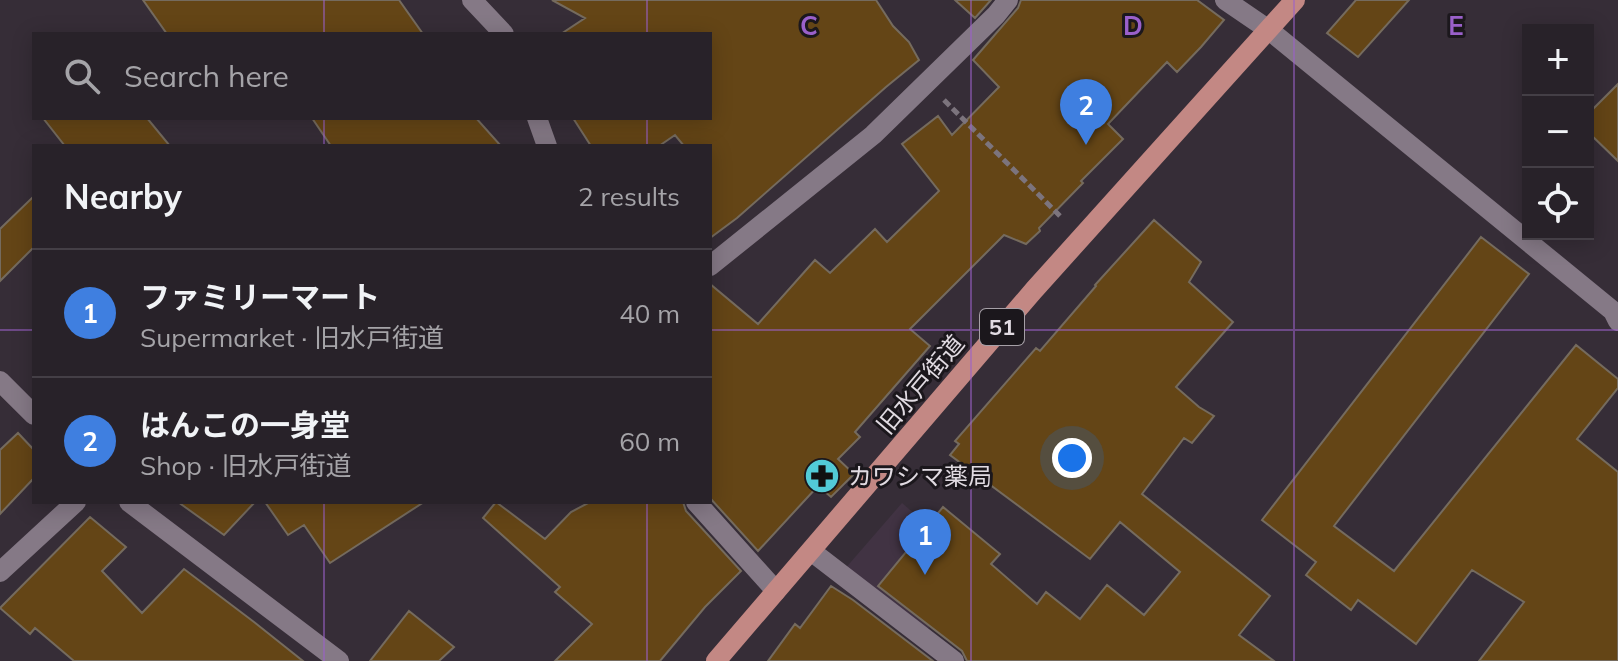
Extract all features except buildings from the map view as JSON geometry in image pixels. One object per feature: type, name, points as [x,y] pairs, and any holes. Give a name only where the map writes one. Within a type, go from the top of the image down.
[{"type":"main road","name":"旧水戸街道","points":[[716,661],[1081,237],[1295,0]]},
{"type":"street","points":[[472,0],[502,32]]},
{"type":"street","points":[[712,264],[873,135],[1008,0]]},
{"type":"street","points":[[1225,0],[1269,30],[1613,311],[1618,321]]},
{"type":"street","points":[[538,120],[546,144]]},
{"type":"street","points":[[0,381],[32,413]]},
{"type":"street","points":[[0,572],[74,504]]},
{"type":"street","points":[[132,504],[339,661]]},
{"type":"street","points":[[698,504],[776,591]]},
{"type":"street","points":[[811,551],[954,661]]},
{"type":"path","points":[[926,83],[1081,237]]},
{"type":"shaded area","points":[[902,503],[975,566],[922,637],[837,578]]},
{"type":"place","name":"はんこの一身堂","points":[[1086,145]]},
{"type":"place","name":"カワシマ薬局","points":[[822,476]]},
{"type":"place","name":"ファミリーマート","points":[[925,575]]}]
